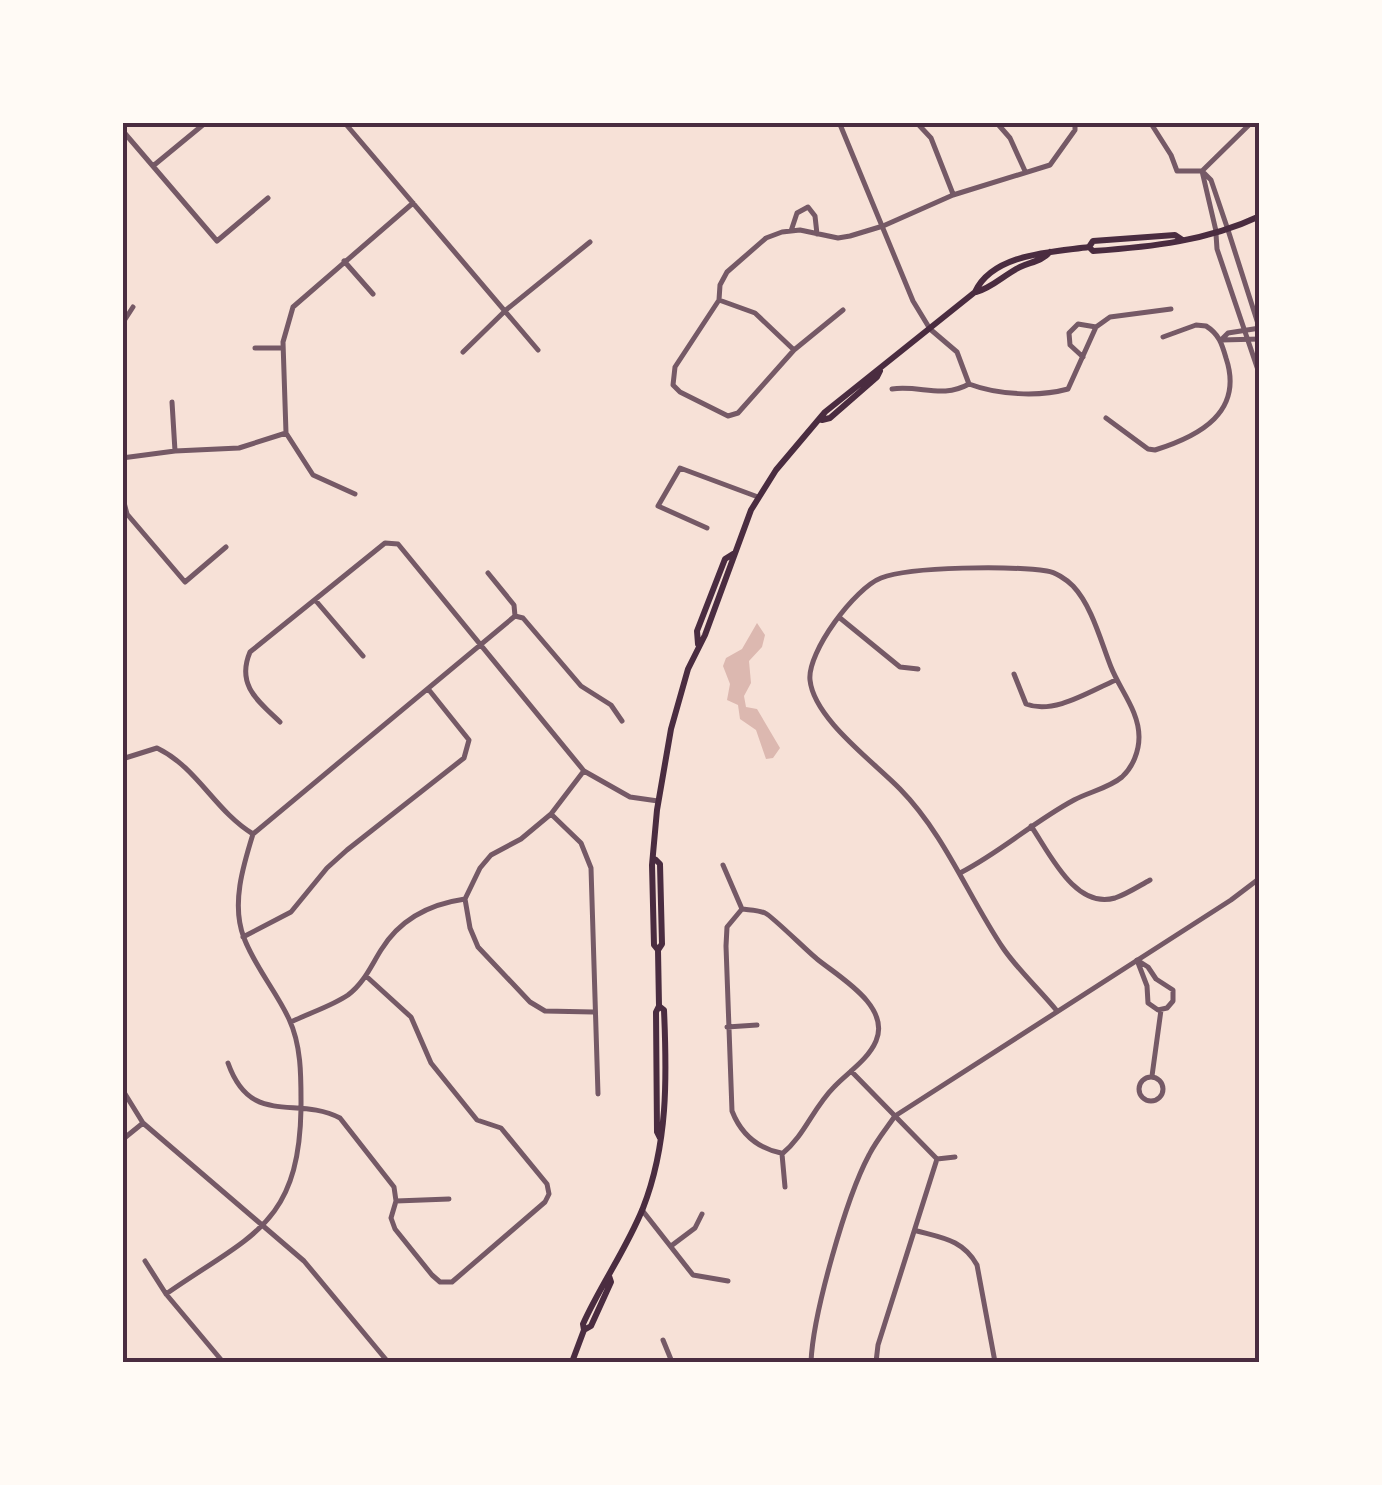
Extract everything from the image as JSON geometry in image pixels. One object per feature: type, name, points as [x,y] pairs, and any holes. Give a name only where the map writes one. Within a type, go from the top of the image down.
[{"type":"main road","points":[[572,1362],[642,1210],[660,1139],[656,1012],[660,1006],[658,950],[662,944],[660,864],[656,859],[658,800],[671,729],[688,669],[705,636],[733,564],[733,554],[758,497],[792,449],[821,420],[842,408],[881,369],[975,292],[984,291],[1013,270],[1046,258],[1050,252],[1138,247],[1216,234],[1260,216]]},
{"type":"street","points":[[344,122],[538,350]]},
{"type":"street","points":[[839,122],[913,301],[930,329],[957,352],[970,384]]},
{"type":"street","points":[[916,122],[931,138],[953,195]]},
{"type":"street","points":[[996,122],[1010,138],[1024,172]]},
{"type":"street","points":[[843,310],[794,350],[746,407],[728,416],[673,385],[674,366],[719,300],[720,285],[727,272],[766,238],[790,230],[838,238],[883,226],[953,195],[1050,165],[1075,130],[1075,122]]},
{"type":"street","points":[[1150,122],[1177,171],[1202,172],[1211,180],[1228,230],[1259,328],[1228,333],[1221,340]]},
{"type":"street","points":[[1202,172],[1252,122]]},
{"type":"street","points":[[153,166],[204,124]]},
{"type":"street","points":[[122,130],[217,241],[268,198]]},
{"type":"street","points":[[1202,172],[1217,249],[1260,376]]},
{"type":"street","points":[[355,494],[313,475],[286,433],[287,322],[293,307],[413,203]]},
{"type":"street","points":[[790,230],[797,213],[808,208],[815,216],[817,234]]},
{"type":"street","points":[[463,352],[506,310],[590,242]]},
{"type":"street","points":[[344,261],[373,294]]},
{"type":"street","points":[[719,300],[755,313],[794,350]]},
{"type":"street","points":[[122,324],[134,307]]},
{"type":"street","points":[[892,389],[906,387],[943,393],[970,384],[983,389],[1053,393],[1068,390],[1096,327],[1110,318],[1170,308]]},
{"type":"street","points":[[1083,357],[1070,345],[1070,333],[1078,324],[1096,327]]},
{"type":"street","points":[[1106,418],[1148,449],[1199,434],[1209,426],[1231,391],[1231,373],[1221,340],[1206,326],[1196,325],[1162,337]]},
{"type":"street","points":[[1221,340],[1260,339]]},
{"type":"street","points":[[255,348],[284,348]]},
{"type":"street","points":[[172,402],[175,451]]},
{"type":"street","points":[[122,458],[238,448],[286,433]]},
{"type":"street","points":[[707,528],[658,506],[680,468],[758,497]]},
{"type":"street","points":[[122,494],[127,514],[185,582],[226,547]]},
{"type":"street","points":[[280,722],[246,684],[244,672],[250,652],[385,543],[392,542],[398,544],[584,771],[630,797],[658,800]]},
{"type":"street","points":[[960,873],[998,854],[1031,826],[1075,799],[1120,779],[1133,764],[1139,740],[1137,718],[1116,680],[1084,602],[1072,584],[1051,572],[1000,568],[932,570],[880,578],[861,592],[824,634],[814,653],[810,680],[820,705],[835,726],[903,792],[932,828],[1004,950],[1057,1012]]},
{"type":"street","points":[[488,573],[514,605],[517,616],[581,686],[611,704],[622,721]]},
{"type":"street","points":[[316,600],[363,656]]},
{"type":"street","points":[[166,1294],[242,1245],[280,1203],[292,1180],[300,1137],[301,1066],[290,1022],[244,937],[238,904],[242,869],[253,834],[517,616]]},
{"type":"street","points":[[840,618],[900,667],[918,669]]},
{"type":"street","points":[[1014,674],[1026,704],[1038,709],[1116,680]]},
{"type":"street","points":[[244,937],[291,912],[346,850],[464,758],[469,740],[429,690]]},
{"type":"street","points":[[122,759],[157,748],[182,762],[231,818],[253,834]]},
{"type":"street","points":[[584,771],[551,814],[521,839],[491,855],[465,899],[478,948],[530,1002],[546,1011],[595,1012]]},
{"type":"street","points":[[551,814],[582,843],[588,856],[598,1094]]},
{"type":"street","points":[[1031,826],[1072,884],[1086,896],[1113,899],[1150,880]]},
{"type":"street","points":[[723,865],[742,909]]},
{"type":"street","points":[[811,1362],[816,1322],[845,1220],[868,1155],[895,1116],[1260,878]]},
{"type":"street","points":[[290,1022],[348,995],[366,976],[382,947],[418,913],[438,902],[465,899]]},
{"type":"street","points":[[742,909],[773,918],[867,1000],[878,1027],[876,1040],[814,1110],[802,1134],[782,1154]]},
{"type":"street","points":[[742,909],[727,927],[730,1098],[736,1123],[762,1150],[782,1154]]},
{"type":"street","points":[[1137,960],[1147,986],[1148,1003],[1161,1010]]},
{"type":"street","points":[[1137,960],[1173,990],[1172,1004],[1161,1010]]},
{"type":"street","points":[[228,1064],[233,1078],[253,1099],[276,1109],[329,1112],[340,1118],[394,1187],[394,1229],[432,1275],[440,1282],[452,1282],[545,1202],[549,1194],[547,1184],[501,1128],[476,1120],[442,1081],[411,1018],[366,976]]},
{"type":"street","points":[[1152,1077],[1161,1010]]},
{"type":"street","points":[[727,1027],[757,1025]]},
{"type":"street","points":[[851,1071],[938,1159]]},
{"type":"street","points":[[1152,1077],[1160,1082],[1162,1091],[1152,1101],[1142,1096],[1139,1089],[1142,1082],[1152,1077]]},
{"type":"street","points":[[122,1088],[143,1123],[304,1261],[388,1362]]},
{"type":"street","points":[[122,1140],[143,1123]]},
{"type":"street","points":[[782,1154],[785,1187]]},
{"type":"street","points":[[938,1159],[955,1157]]},
{"type":"street","points":[[876,1362],[878,1345],[938,1159]]},
{"type":"street","points":[[396,1202],[449,1199]]},
{"type":"street","points":[[642,1210],[693,1275],[728,1281]]},
{"type":"street","points":[[671,1246],[696,1228],[702,1214]]},
{"type":"street","points":[[916,1231],[960,1243],[970,1252],[977,1265],[995,1362]]},
{"type":"street","points":[[146,1260],[166,1294],[223,1362]]},
{"type":"street","points":[[663,1340],[672,1362]]},
{"type":"shaded area","points":[[757,623],[765,635],[762,647],[749,661],[751,683],[744,696],[746,707],[757,709],[780,748],[773,758],[766,759],[756,730],[740,719],[738,705],[727,700],[730,684],[723,666],[726,658],[742,649]]}]
